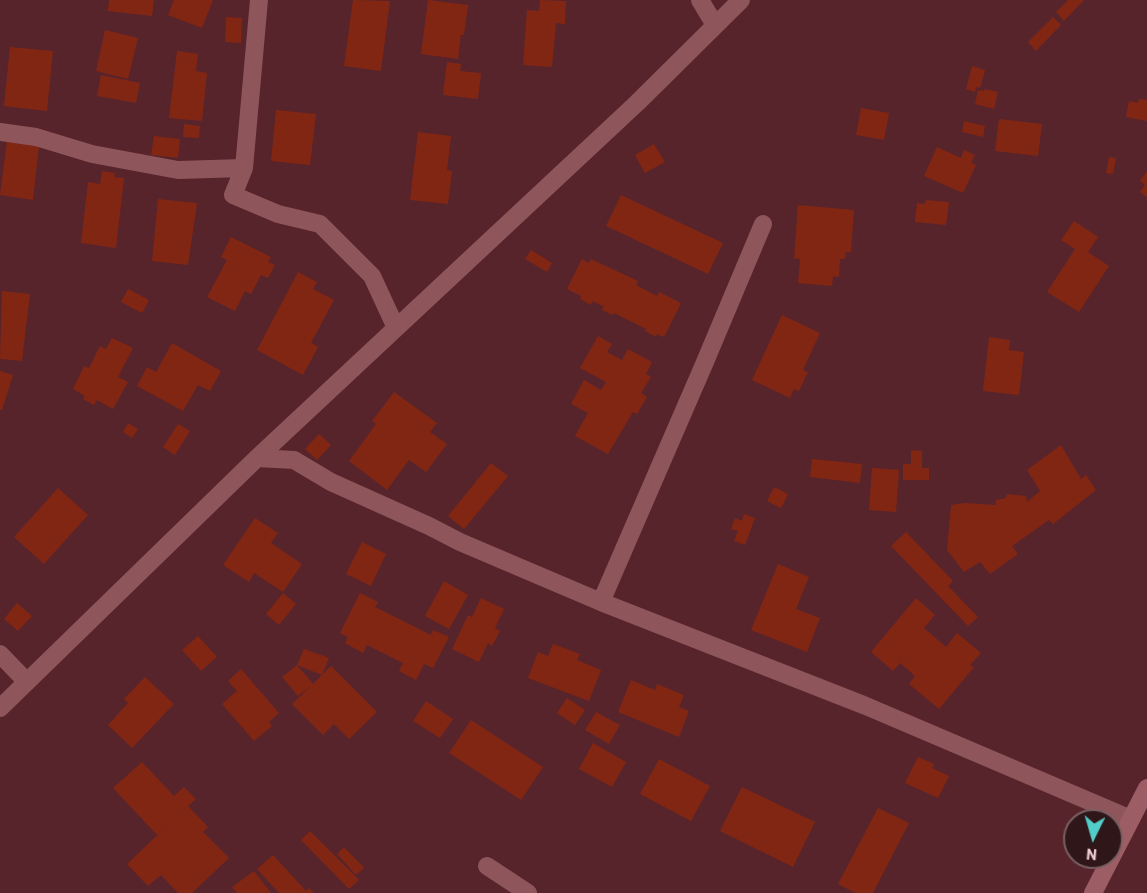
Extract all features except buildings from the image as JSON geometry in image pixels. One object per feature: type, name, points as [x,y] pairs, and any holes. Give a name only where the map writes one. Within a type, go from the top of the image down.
[{"type":"main road","points":[[1093,893],[1147,788]]},
{"type":"street","points":[[259,0],[244,168],[233,195],[278,214],[320,224],[372,276],[396,328]]},
{"type":"street","points":[[700,0],[715,25]]},
{"type":"street","points":[[0,708],[257,458],[637,103],[741,0]]},
{"type":"street","points":[[0,132],[36,137],[92,154],[178,170],[244,168]]},
{"type":"street","points":[[601,602],[763,224]]},
{"type":"street","points":[[257,458],[294,460],[331,482],[460,542],[601,602],[866,706],[1131,819]]},
{"type":"street","points":[[0,654],[27,682]]},
{"type":"street","points":[[487,866],[528,893]]}]
